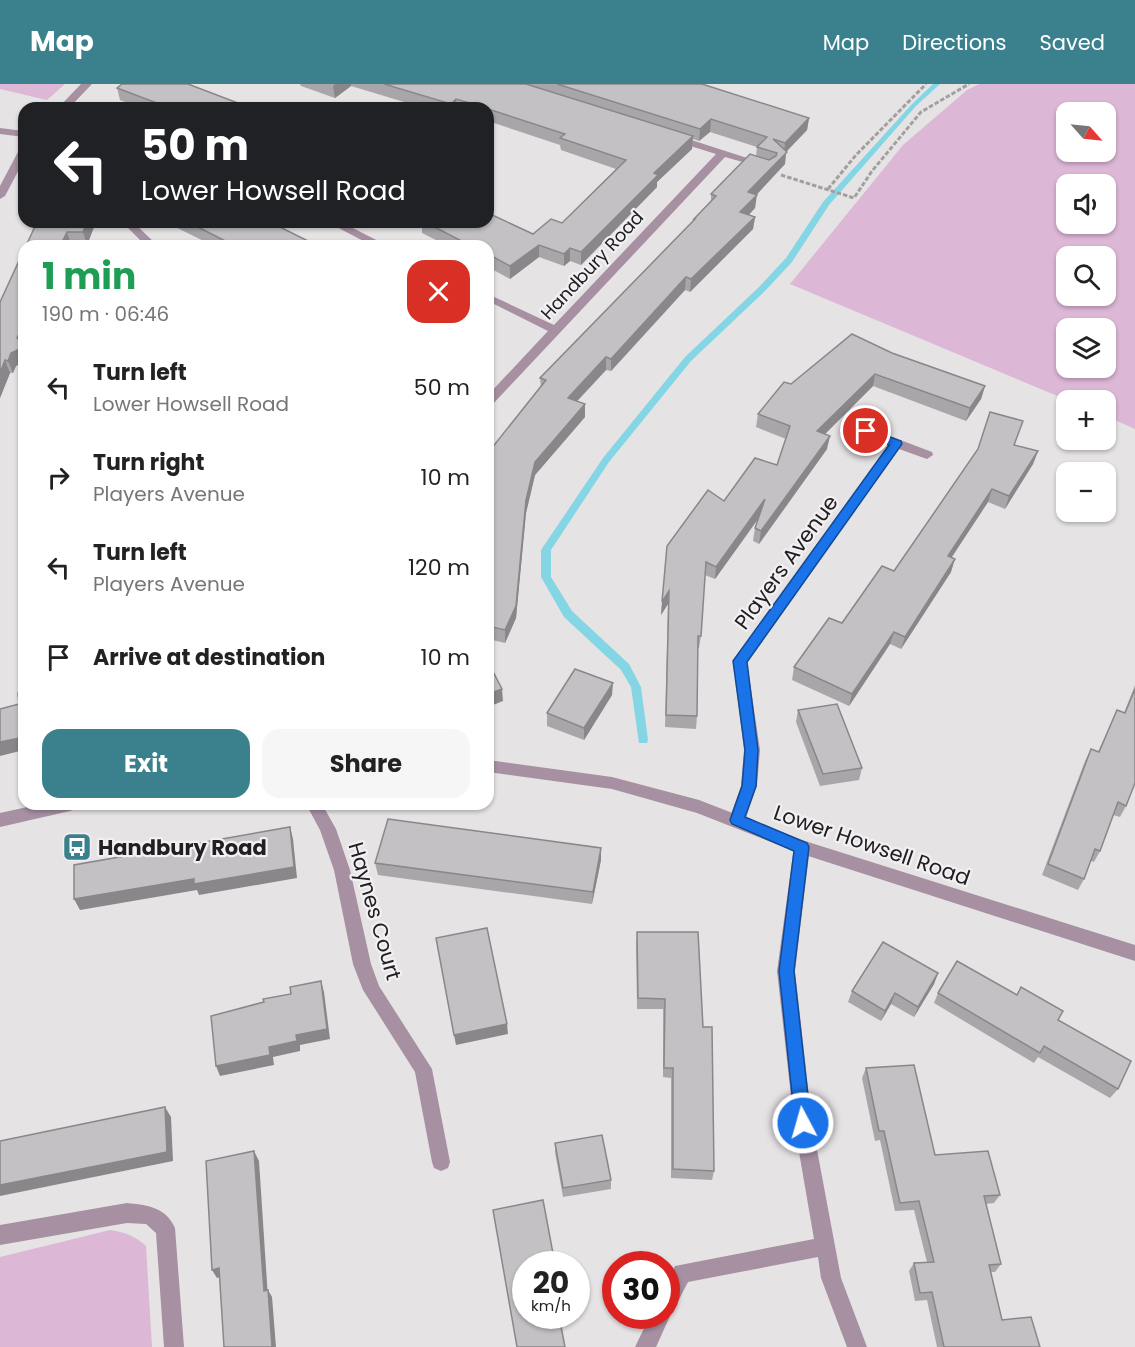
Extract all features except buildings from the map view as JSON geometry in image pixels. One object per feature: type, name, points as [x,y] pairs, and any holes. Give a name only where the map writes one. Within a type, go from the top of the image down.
[{"type":"street","points":[[69,102],[87,84]]},
{"type":"street","points":[[0,130],[18,133]]},
{"type":"street","points":[[657,132],[768,166]]},
{"type":"street","name":"Handbury Road","points":[[494,396],[723,153]]},
{"type":"street","points":[[0,196],[18,162]]},
{"type":"street","points":[[133,228],[146,240]]},
{"type":"street","points":[[344,228],[370,240]]},
{"type":"street","points":[[494,300],[556,330]]},
{"type":"street","points":[[866,431],[927,454]]},
{"type":"street","name":"Players Avenue","points":[[737,820],[749,786],[752,750],[740,661],[896,444]]},
{"type":"street","name":"Lower Howsell Road","points":[[494,767],[612,783],[737,820],[802,847],[1135,953]]},
{"type":"street","points":[[0,820],[44,810]]},
{"type":"street","name":"Haynes Court","points":[[317,810],[328,829],[342,870],[362,964],[372,990],[423,1069],[441,1162]]},
{"type":"street","points":[[802,847],[786,971],[803,1123],[831,1278],[857,1347]]},
{"type":"street","points":[[0,1235],[127,1213],[150,1215],[165,1228],[174,1347]]},
{"type":"street","points":[[680,1277],[682,1273],[826,1246]]},
{"type":"street","points":[[645,1347],[654,1329]]},
{"type":"path","points":[[828,189],[856,155],[926,84]]},
{"type":"path","points":[[768,166],[780,175],[854,198],[872,171],[921,112],[969,84]]},
{"type":"shaded area","points":[[0,84],[65,84],[47,100],[0,89]]},
{"type":"shaded area","points":[[979,84],[1135,84],[1135,429],[1116,420],[1116,390],[1056,390],[1056,395],[790,284],[903,145],[967,90]]},
{"type":"shaded area","points":[[110,1230],[129,1235],[146,1246],[152,1347],[0,1347],[0,1257]]},
{"type":"waterway","points":[[643,740],[636,687],[625,667],[568,614],[546,577],[546,550],[606,460],[688,359],[762,289],[789,260],[826,204],[914,105],[937,84]]},
{"type":"place","name":"Handbury Road","points":[[77,847]]},
{"type":"route","points":[[803,1123],[786,971],[802,847],[737,820],[749,786],[752,750],[740,661],[896,444],[866,431]]}]
